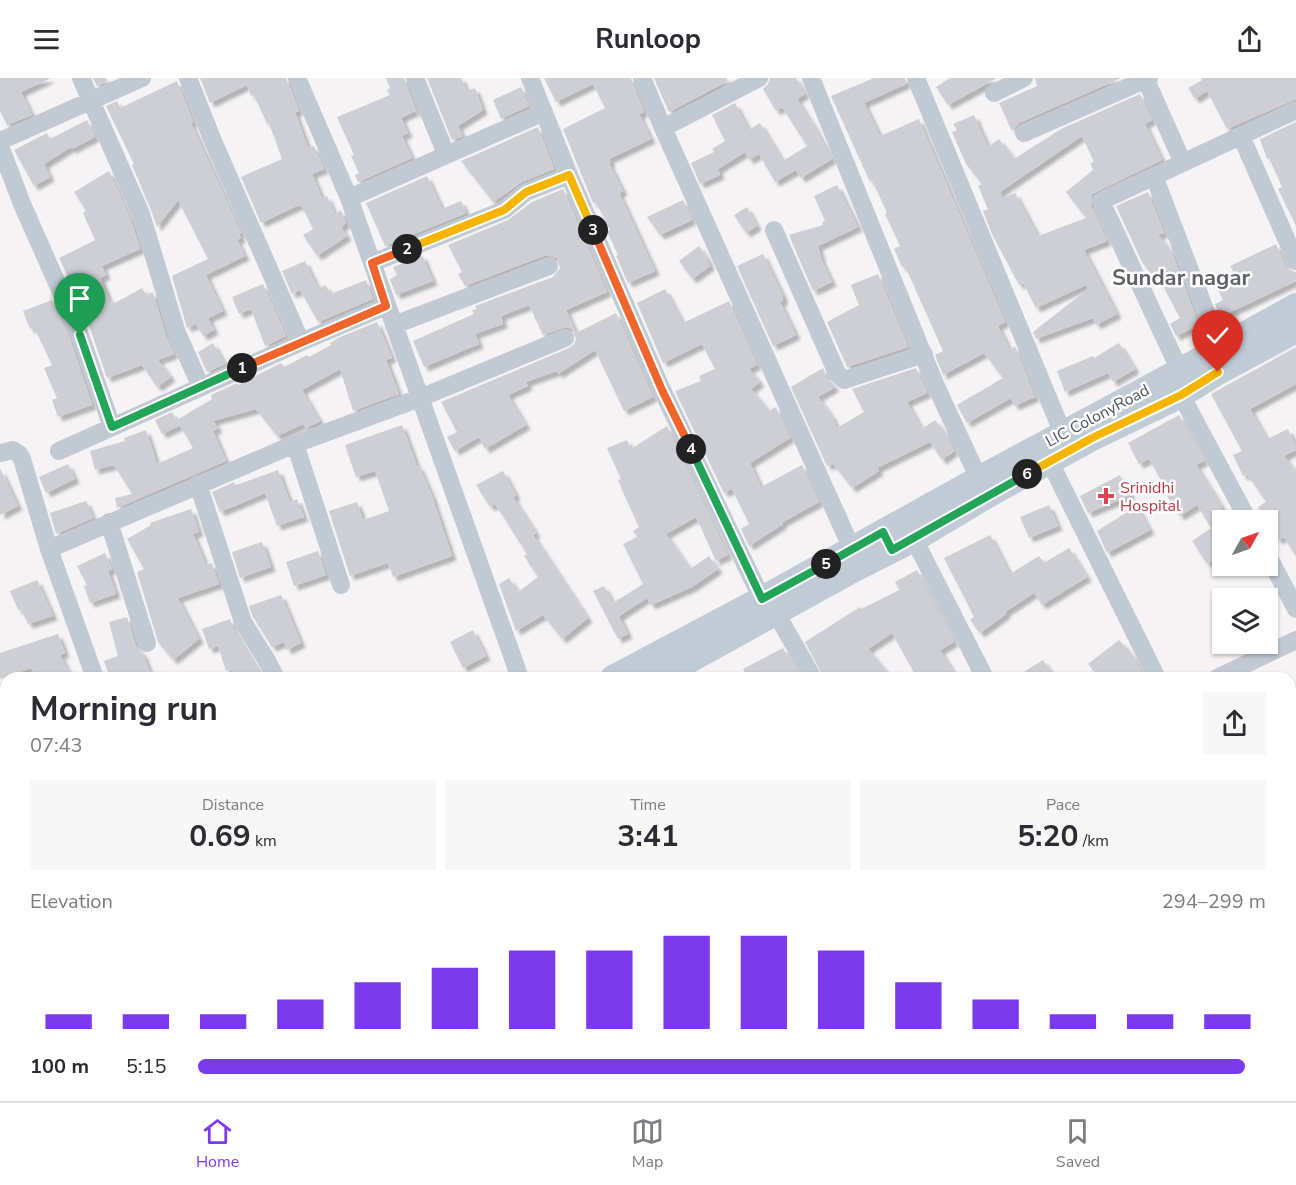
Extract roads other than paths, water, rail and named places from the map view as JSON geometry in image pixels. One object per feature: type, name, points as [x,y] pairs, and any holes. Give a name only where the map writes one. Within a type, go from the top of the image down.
[{"type":"main road","name":"LIC ColonyRoad","points":[[626,672],[769,606],[1050,462],[1180,383],[1220,349],[1296,306]]},
{"type":"main road","name":"LIC ColonyRoad","points":[[666,672],[852,549],[896,540],[978,478],[1063,434],[1180,383],[1218,372],[1296,330]]},
{"type":"street","points":[[81,78],[141,214],[177,333],[201,387]]},
{"type":"street","points":[[0,141],[142,78]]},
{"type":"street","points":[[188,78],[213,141],[301,342]]},
{"type":"street","points":[[297,78],[349,198],[518,672]]},
{"type":"street","points":[[415,78],[446,154]]},
{"type":"street","points":[[530,78],[569,175],[662,390],[769,606],[809,672]]},
{"type":"street","points":[[642,78],[852,549]]},
{"type":"street","points":[[663,128],[759,78]]},
{"type":"street","points":[[810,78],[935,384],[978,478]]},
{"type":"street","points":[[916,78],[1063,434]]},
{"type":"street","points":[[994,93],[1024,78]]},
{"type":"street","points":[[1024,133],[1146,78],[1183,163]]},
{"type":"street","points":[[1243,510],[1180,383],[1101,201],[1296,110]]},
{"type":"street","points":[[349,198],[544,112]]},
{"type":"street","points":[[1241,136],[1296,261]]},
{"type":"street","points":[[0,146],[22,204],[80,335],[112,427]]},
{"type":"street","points":[[372,263],[504,210],[526,192],[569,175]]},
{"type":"street","points":[[1154,176],[1220,349]]},
{"type":"street","points":[[774,230],[837,373],[844,380],[924,354]]},
{"type":"street","points":[[393,325],[549,266]]},
{"type":"street","points":[[59,451],[386,306]]},
{"type":"street","points":[[49,549],[295,444],[420,398],[565,338]]},
{"type":"street","points":[[295,444],[341,585]]},
{"type":"street","points":[[0,453],[13,450],[22,459],[49,549],[93,672]]},
{"type":"street","points":[[1050,462],[1154,672]]},
{"type":"street","points":[[198,484],[243,622],[273,672]]},
{"type":"street","points":[[109,522],[147,643]]},
{"type":"street","points":[[896,540],[981,672]]},
{"type":"street","points":[[1278,575],[1296,609]]},
{"type":"street","points":[[1229,672],[1296,640]]},
{"type":"place","name":"Srinidhi Hospital","points":[[1106,496]]},
{"type":"district","name":"Sundar nagar","points":[[1181,277]]}]
